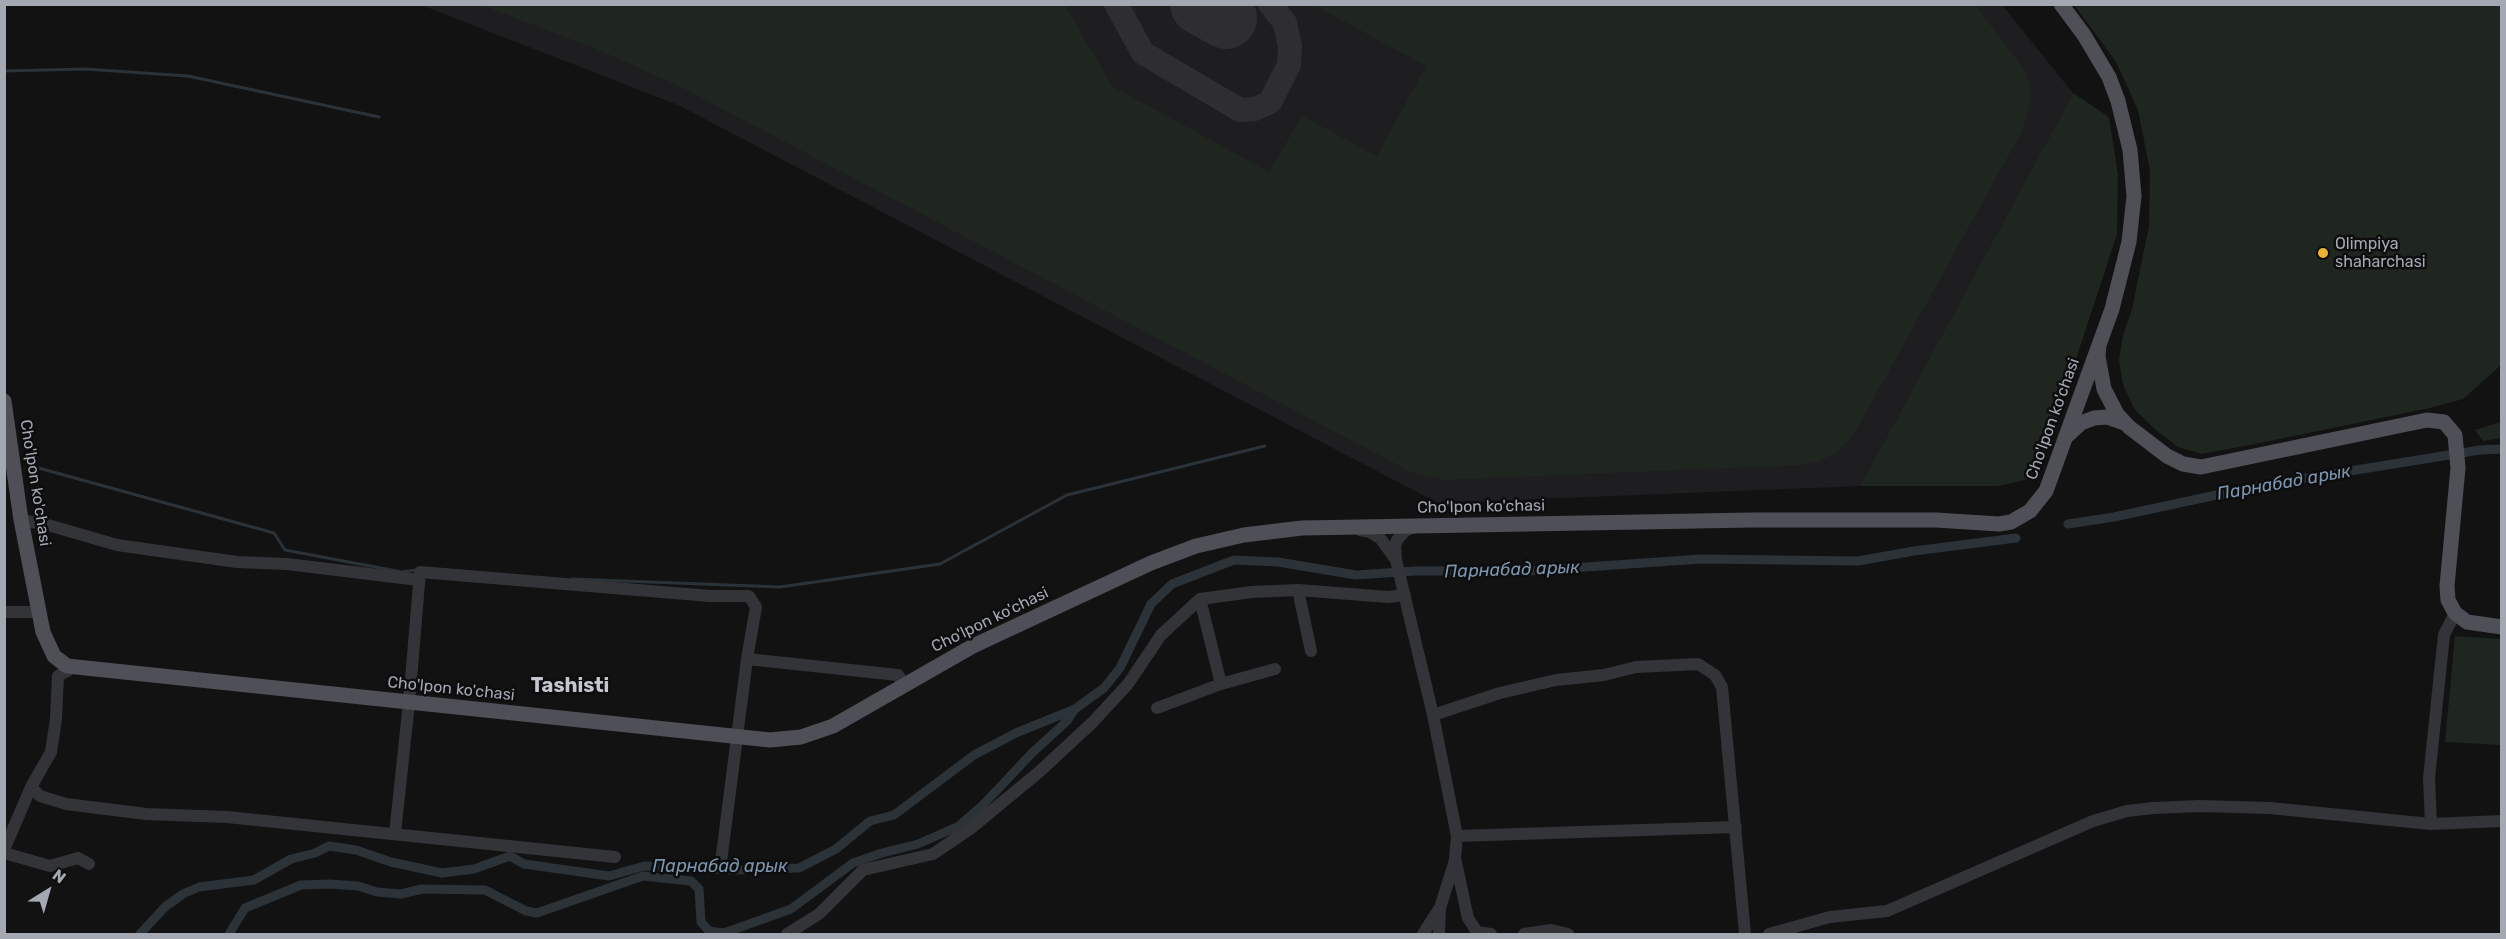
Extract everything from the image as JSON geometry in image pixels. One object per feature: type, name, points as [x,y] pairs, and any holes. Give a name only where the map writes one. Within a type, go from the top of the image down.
[{"type":"main road","name":"Cho'lpon ko'chasi","points":[[4,400],[10,490],[21,519],[43,632],[53,653],[62,663],[72,668],[738,738],[778,740],[817,732],[854,716],[973,646],[1151,563],[1224,538],[1263,532],[1344,527],[1752,520],[1936,520],[2005,524],[2023,517],[2041,498],[2065,440],[2112,309],[2129,242],[2134,196],[2133,173],[2125,126],[2109,77],[2084,35],[2061,4]]},
{"type":"main road","points":[[2099,345],[2099,367],[2104,389],[2114,409],[2129,427]]},
{"type":"main road","points":[[2065,440],[2077,426],[2094,418],[2111,418],[2129,427],[2172,459],[2201,467],[2427,420],[2440,421],[2447,424],[2455,435],[2457,445],[2458,468],[2447,586],[2448,600],[2455,613],[2474,624],[2502,627]]},
{"type":"street","points":[[21,519],[117,545],[237,561],[286,564],[419,580]]},
{"type":"street","points":[[1421,526],[1406,530],[1395,546],[1396,560],[1433,715],[1457,836],[1455,858],[1440,908],[1439,934]]},
{"type":"street","points":[[1344,527],[1374,534],[1388,547],[1396,560]]},
{"type":"street","points":[[395,833],[410,703],[420,572],[710,596],[749,596],[756,608],[747,659],[721,862]]},
{"type":"street","points":[[787,934],[819,914],[863,870],[933,854],[979,822],[1093,722],[1128,684],[1161,634],[1200,599],[1234,593],[1298,591],[1388,597],[1404,590]]},
{"type":"street","points":[[1298,591],[1311,651]]},
{"type":"street","points":[[1200,599],[1221,684]]},
{"type":"street","points":[[4,612],[39,612]]},
{"type":"street","points":[[2431,824],[2429,778],[2444,635],[2455,613]]},
{"type":"street","points":[[53,653],[58,676],[56,719],[51,752],[31,787],[4,852],[50,866],[78,858],[89,864]]},
{"type":"street","points":[[747,659],[898,675],[905,685]]},
{"type":"street","points":[[1433,715],[1500,693],[1556,680],[1604,675],[1636,667],[1698,664],[1715,675],[1722,687],[1745,934]]},
{"type":"street","points":[[58,676],[72,668]]},
{"type":"street","points":[[1157,708],[1221,684],[1275,669]]},
{"type":"street","points":[[31,787],[40,796],[78,806],[146,814],[227,817],[615,857]]},
{"type":"street","points":[[1768,934],[1830,918],[1887,911],[2093,821],[2127,812],[2200,806],[2270,808],[2431,824],[2502,820]]},
{"type":"street","points":[[1457,836],[1736,827]]},
{"type":"street","points":[[1455,858],[1468,918],[1478,932],[1491,934]]},
{"type":"street","points":[[1423,934],[1440,908]]},
{"type":"street","points":[[1524,934],[1551,930],[1568,934]]},
{"type":"shaded area","points":[[421,5],[2002,5],[2073,93],[1860,486],[1438,503],[678,105]]},
{"type":"shaded area","points":[[481,5],[1065,5],[1112,86],[1269,172],[1302,116],[1377,156],[1426,66],[1314,5],[1975,5],[2024,69],[2030,86],[2031,100],[2022,131],[1859,425],[1836,453],[1819,461],[1801,465],[1444,480],[1413,473],[677,85],[594,48]]},
{"type":"shaded area","name":"Olimpiya shaharchasi","points":[[2074,5],[2501,5],[2501,365],[2463,399],[2430,408],[2250,445],[2202,454],[2178,447],[2157,431],[2135,410],[2123,385],[2119,360],[2149,226],[2150,171],[2138,110],[2116,62]]},
{"type":"shaded area","points":[[2073,93],[2109,117],[2118,175],[2117,234],[2045,454],[2038,468],[2028,479],[1999,486],[1860,486]]},
{"type":"shaded area","points":[[2501,422],[2501,438],[2483,441],[2475,430]]},
{"type":"shaded area","points":[[2455,636],[2501,639],[2501,745],[2445,742]]},
{"type":"waterway","points":[[4,71],[85,69],[188,76],[379,117]]},
{"type":"waterway","points":[[572,579],[780,587],[940,564],[1067,495],[1265,446]]},
{"type":"waterway","name":"Парнабад арык","points":[[2068,524],[2114,517],[2263,485],[2480,450],[2502,449]]},
{"type":"waterway","points":[[35,467],[274,533],[285,550],[402,572],[416,570]]},
{"type":"waterway","name":"Парнабад арык","points":[[229,934],[245,908],[301,885],[358,886],[377,892],[401,894],[422,889],[485,890],[526,911],[537,913],[643,876],[691,881],[699,889],[701,922],[709,931],[724,933],[791,909],[853,863],[918,844],[959,826],[1067,721],[1075,709],[1104,688],[1120,668],[1151,604],[1172,584],[1234,560],[1278,562],[1356,575],[1416,571],[1528,571],[1701,559],[1858,561],[1914,551],[2016,538]]},
{"type":"waterway","name":"Парнабад арык","points":[[140,934],[165,907],[183,894],[199,887],[254,880],[291,859],[315,853],[329,846],[356,850],[391,862],[442,873],[474,869],[510,856],[524,864],[609,876],[644,866],[733,870],[799,868],[836,849],[870,821],[894,815],[974,755],[1016,733],[1075,709]]},
{"type":"taxiway","points":[[1116,4],[1143,53],[1240,110],[1255,109],[1270,102],[1289,65],[1290,46],[1285,23],[1270,4]]},
{"type":"runway","points":[[1201,4],[1226,18]]},
{"type":"place","name":"Olimpiya shaharchasi","points":[[2323,253]]},
{"type":"district","name":"Tashisti","points":[[570,686]]}]
